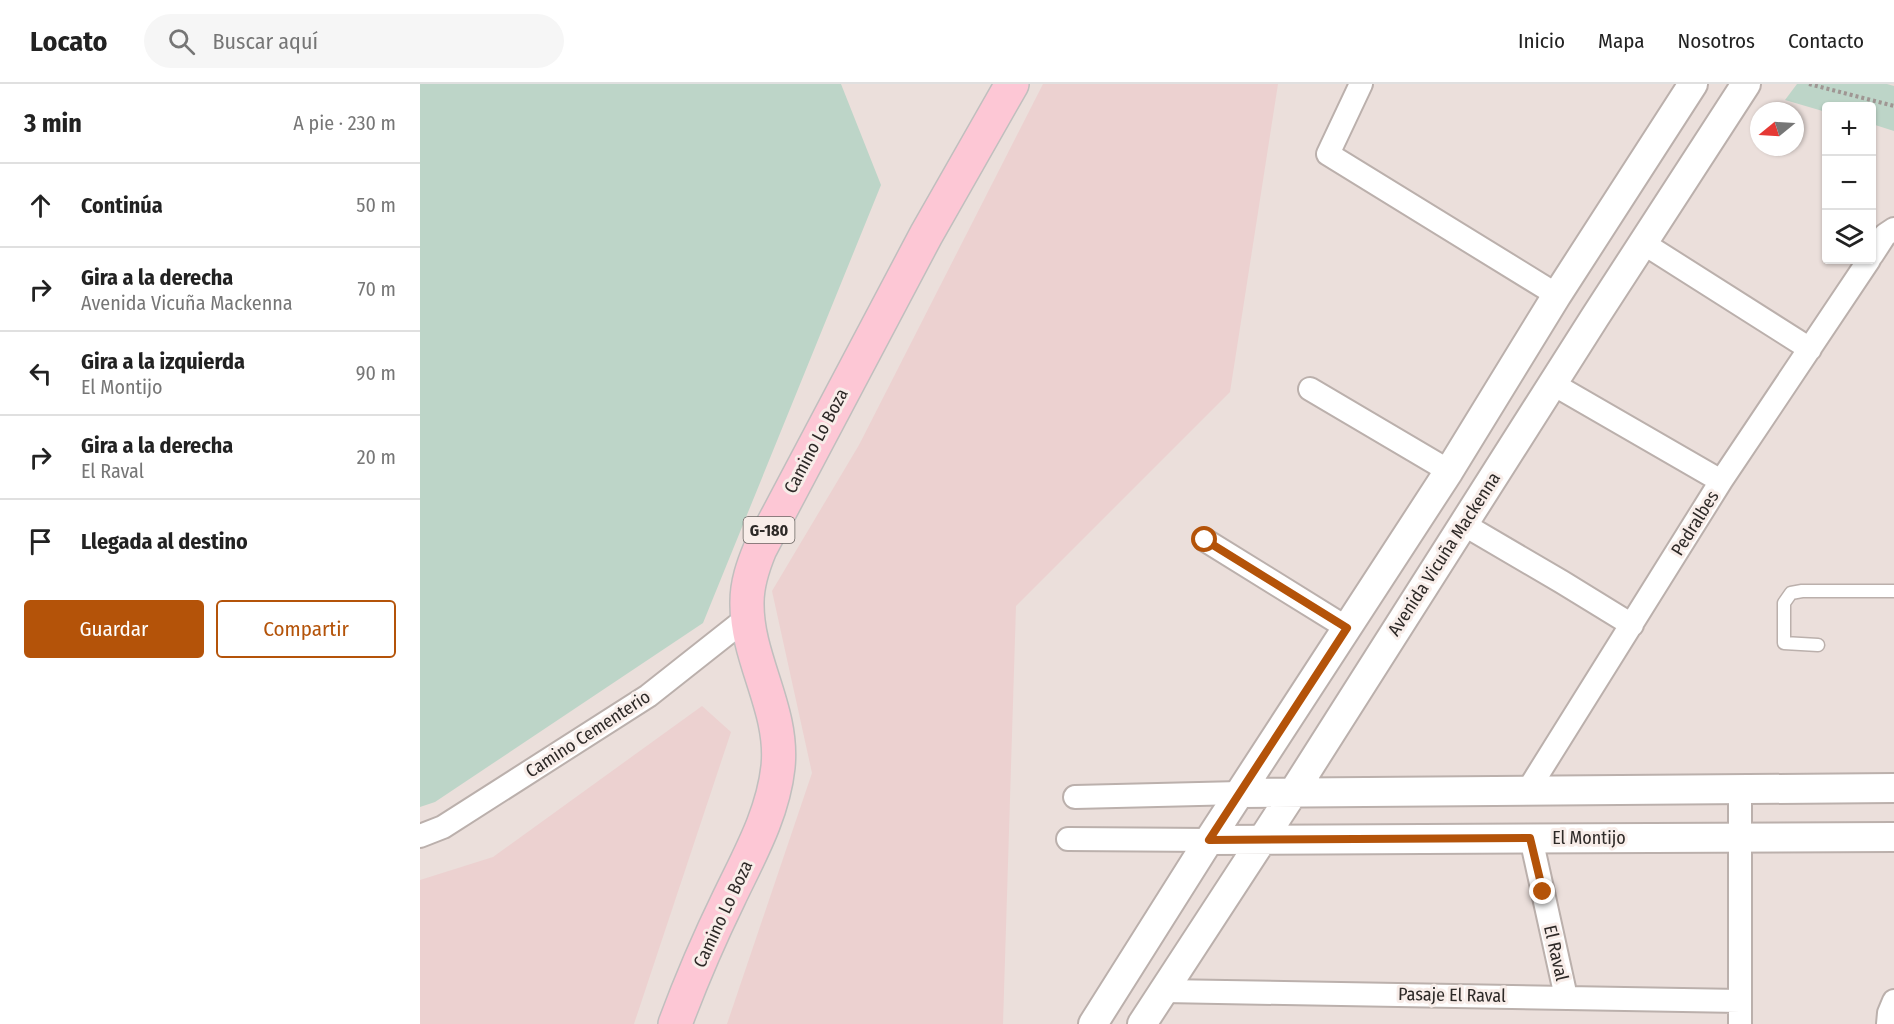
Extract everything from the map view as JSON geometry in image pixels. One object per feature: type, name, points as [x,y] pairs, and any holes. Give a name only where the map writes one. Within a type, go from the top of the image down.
[{"type":"main road","name":"Camino Lo Boza","points":[[675,1024],[705,951],[762,831],[776,777],[777,734],[754,652],[748,617],[748,587],[760,549],[926,235],[1012,84]]},
{"type":"street","points":[[1361,84],[1328,154],[1595,317]]},
{"type":"street","name":"Avenida Vicuña Mackenna","points":[[1142,1024],[1746,84]]},
{"type":"street","points":[[1093,1024],[1209,840],[1449,471],[1557,295],[1691,88],[1725,115]]},
{"type":"street","points":[[1876,249],[1885,235],[1894,228]]},
{"type":"street","points":[[1643,243],[1810,349]]},
{"type":"street","name":"Pedralbes","points":[[1528,790],[1721,481],[1866,264]]},
{"type":"street","points":[[1553,384],[1721,481]]},
{"type":"street","points":[[1310,388],[1449,471]]},
{"type":"street","points":[[1463,524],[1632,625]]},
{"type":"street","points":[[1205,540],[1347,628]]},
{"type":"street","name":"Camino Cementerio","points":[[420,836],[443,827],[648,696],[748,617]]},
{"type":"street","points":[[1075,797],[1293,791],[1894,788]]},
{"type":"street","points":[[1740,789],[1740,1024]]},
{"type":"street","name":"El Montijo","points":[[1068,839],[1894,837]]},
{"type":"street","name":"El Raval","points":[[1530,838],[1566,997]]},
{"type":"street","name":"Pasaje El Raval","points":[[1164,991],[1740,1001]]},
{"type":"street","points":[[1888,1024],[1888,1013],[1894,1002]]},
{"type":"lane","points":[[1818,645],[1784,643],[1784,603],[1791,593],[1894,591]]},
{"type":"path","points":[[1809,84],[1894,106]]},
{"type":"shaded area","points":[[1043,84],[1278,84],[1230,392],[1016,606],[1003,1024],[727,1024],[812,773],[772,591],[859,445]]},
{"type":"shaded area","points":[[702,706],[731,732],[634,1024],[420,1024],[420,880],[493,857]]},
{"type":"green space","points":[[420,84],[841,84],[881,185],[703,623],[435,802],[420,807]]},
{"type":"green space","points":[[1797,84],[1887,84],[1894,86],[1894,131],[1876,125],[1876,102],[1822,102],[1822,111],[1804,106],[1804,102],[1785,100]]},
{"type":"route","points":[[1205,540],[1347,628],[1209,840],[1530,838],[1543,892]]}]
